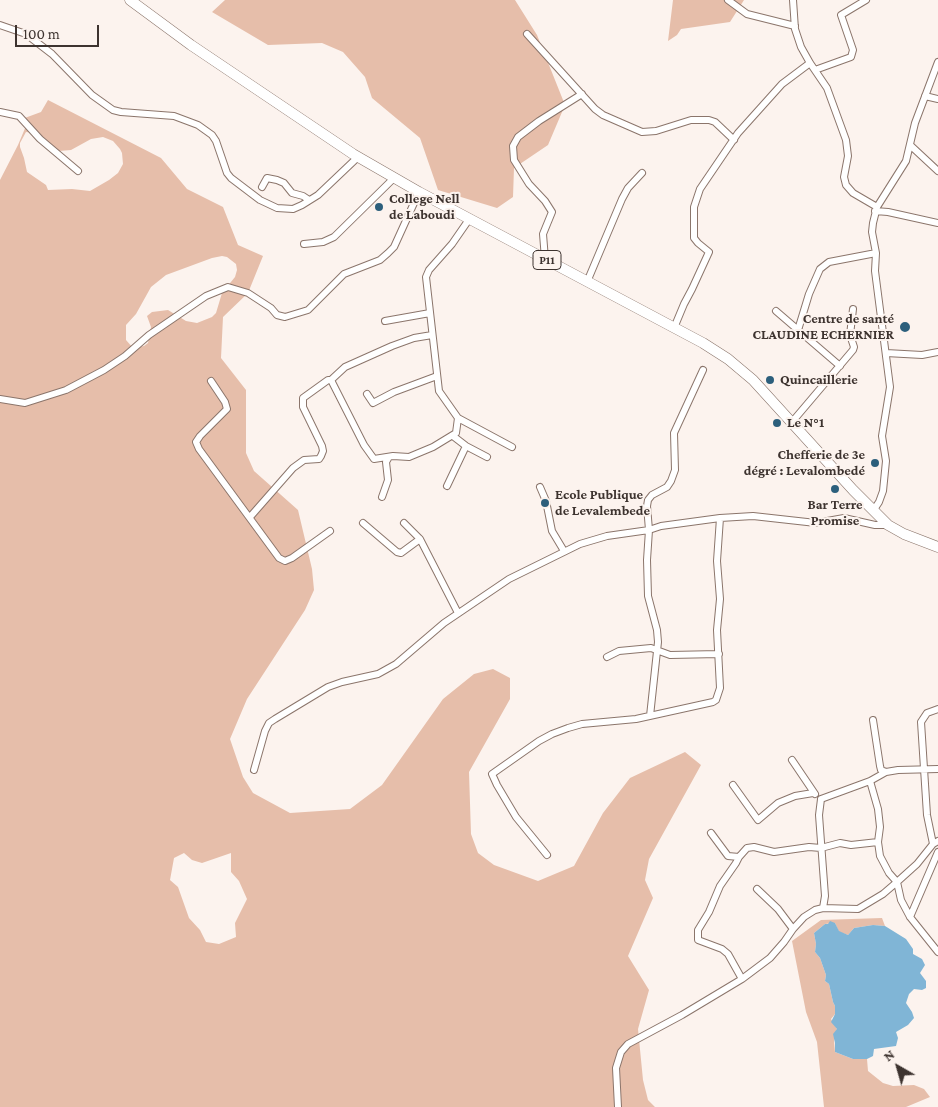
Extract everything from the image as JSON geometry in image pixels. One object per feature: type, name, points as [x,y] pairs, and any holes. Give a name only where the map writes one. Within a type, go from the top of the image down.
[{"type":"main road","name":"P11","points":[[130,0],[191,45],[358,157],[728,359],[753,380],[888,525],[904,534],[938,547]]},
{"type":"street","points":[[728,0],[747,14],[795,26]]},
{"type":"street","points":[[793,0],[795,26],[802,47],[827,88],[846,140],[848,156],[844,177],[846,185],[853,193],[876,209],[938,223]]},
{"type":"street","points":[[815,70],[851,57],[853,50],[841,15],[866,0]]},
{"type":"street","points":[[0,25],[26,34],[52,54],[92,95],[113,110],[174,116],[198,125],[216,141],[231,178],[260,200],[277,208],[293,209],[309,200],[338,177],[358,157]]},
{"type":"street","points":[[527,34],[603,115],[642,132],[656,131],[691,120],[709,120],[715,122],[734,140]]},
{"type":"street","points":[[873,511],[879,502],[883,490],[886,467],[882,436],[890,387],[874,271],[876,253],[872,232],[876,209],[903,167],[915,123],[938,62]]},
{"type":"street","points":[[674,328],[709,252],[694,238],[696,201],[703,182],[734,140],[782,84],[810,63]]},
{"type":"street","points":[[545,259],[543,234],[552,212],[545,201],[529,184],[514,160],[513,146],[518,138],[539,121],[582,94]]},
{"type":"street","points":[[925,96],[938,99]]},
{"type":"street","points":[[0,112],[19,116],[40,139],[78,171]]},
{"type":"street","points":[[910,145],[938,171]]},
{"type":"street","points":[[587,282],[622,199],[628,188],[642,173]]},
{"type":"street","points":[[262,187],[267,178],[277,180],[284,183],[292,193],[309,200]]},
{"type":"street","points":[[304,244],[323,242],[334,237],[394,178]]},
{"type":"street","points":[[0,399],[25,403],[66,390],[104,370],[125,356],[149,334],[206,296],[228,288],[248,293],[271,308],[277,315],[285,317],[308,310],[344,274],[380,260],[394,247],[419,192]]},
{"type":"street","points":[[470,218],[426,277],[439,391],[458,418],[512,447]]},
{"type":"street","points":[[798,330],[809,294],[820,269],[829,262],[876,253]]},
{"type":"street","points":[[792,422],[854,347],[850,335],[853,309]]},
{"type":"street","points":[[776,311],[840,366]]},
{"type":"street","points":[[385,321],[430,313]]},
{"type":"street","points":[[250,517],[293,468],[304,460],[319,459],[321,456],[322,446],[303,407],[303,398],[328,380],[331,380],[345,368],[392,346],[414,338],[432,335]]},
{"type":"street","points":[[886,354],[922,355],[938,352]]},
{"type":"street","points":[[650,716],[658,650],[657,630],[648,596],[649,530],[647,506],[648,500],[652,495],[667,487],[671,481],[675,470],[674,433],[703,370]]},
{"type":"street","points":[[367,394],[373,403],[394,392],[437,376]]},
{"type":"street","points":[[331,380],[372,458],[376,460],[389,457],[408,457],[433,447],[454,436],[458,426],[458,418]]},
{"type":"street","points":[[211,381],[225,402],[227,409],[196,442],[199,449],[279,558],[285,561],[292,558],[330,531]]},
{"type":"street","points":[[454,436],[466,446],[487,457]]},
{"type":"street","points":[[447,486],[466,446]]},
{"type":"street","points":[[382,497],[388,480],[386,462],[389,457]]},
{"type":"street","points":[[540,487],[546,501],[552,531],[564,551]]},
{"type":"street","points":[[254,770],[265,731],[275,719],[328,686],[378,674],[396,664],[458,613],[520,573],[564,551],[607,536],[720,518],[753,516],[816,523],[844,518],[875,525],[888,525]]},
{"type":"street","points":[[547,855],[516,817],[492,774],[539,741],[560,731],[582,724],[636,719],[716,700],[720,688],[717,630],[720,599],[717,561],[720,518]]},
{"type":"street","points":[[363,523],[401,553],[420,539]]},
{"type":"street","points":[[404,523],[420,539],[458,613]]},
{"type":"street","points":[[607,656],[619,651],[651,648],[670,655],[719,654]]},
{"type":"street","points":[[618,1107],[616,1068],[621,1052],[628,1044],[682,1015],[742,979],[770,958],[804,917],[814,910],[823,908],[858,908],[882,894],[917,864],[936,842],[927,815],[921,722],[927,714],[938,709]]},
{"type":"street","points":[[873,720],[881,770],[886,772]]},
{"type":"street","points":[[792,760],[813,793],[822,799]]},
{"type":"street","points":[[822,799],[870,781],[886,772],[938,769]]},
{"type":"street","points":[[870,781],[878,809],[880,856],[889,873],[897,882],[902,900],[910,917],[938,952]]},
{"type":"street","points":[[733,785],[758,820],[778,803],[795,796],[813,793]]},
{"type":"street","points":[[822,799],[819,815],[825,896],[823,908]]},
{"type":"street","points":[[711,833],[728,856],[738,857]]},
{"type":"street","points":[[742,979],[735,965],[722,949],[698,940],[698,930],[710,912],[720,886],[736,864],[738,857],[747,848],[754,847],[774,852],[808,847],[821,848],[840,843],[851,845],[878,842]]},
{"type":"street","points":[[910,917],[938,852]]},
{"type":"street","points":[[756,889],[778,909],[793,929]]},
{"type":"shaded area","points":[[225,0],[515,0],[537,35],[565,105],[548,145],[514,168],[513,197],[497,208],[438,190],[420,138],[372,98],[365,77],[343,52],[322,43],[268,45],[212,12]]},
{"type":"shaded area","points":[[673,0],[744,0],[730,22],[681,29],[677,35],[668,41]]},
{"type":"shaded area","points":[[48,100],[161,158],[187,189],[223,207],[238,245],[263,256],[248,293],[223,317],[221,358],[246,390],[246,453],[254,471],[298,510],[312,569],[314,590],[305,610],[247,699],[230,739],[243,777],[253,793],[290,813],[350,809],[382,785],[443,699],[474,674],[493,669],[510,678],[510,699],[469,772],[471,834],[478,853],[494,865],[538,881],[574,866],[603,813],[630,778],[685,752],[701,765],[649,859],[645,880],[653,898],[628,956],[649,990],[638,1029],[643,1080],[648,1100],[655,1107],[0,1107],[0,180],[26,126],[22,119],[41,112]],"holes":[[[26,132],[35,133],[59,151],[71,150],[91,139],[103,137],[113,141],[120,149],[123,164],[118,173],[90,191],[72,189],[48,190],[46,185],[27,172],[20,147]],[[227,257],[236,264],[237,270],[235,277],[222,293],[216,313],[212,317],[197,323],[186,321],[168,310],[152,312],[147,316],[151,327],[148,343],[144,346],[133,348],[126,340],[126,325],[136,314],[151,287],[166,275],[212,258]],[[184,853],[192,860],[202,863],[231,853],[231,872],[239,881],[247,899],[235,923],[236,937],[219,944],[206,942],[200,930],[189,918],[178,887],[170,880],[174,858]]]},
{"type":"shaded area","points":[[882,918],[885,926],[873,925],[854,928],[848,935],[839,932],[835,923],[825,924],[814,933],[815,952],[820,958],[826,975],[825,981],[829,984],[835,1006],[835,1014],[831,1019],[837,1029],[834,1041],[835,1052],[853,1059],[867,1059],[868,1071],[883,1083],[893,1086],[914,1085],[924,1089],[930,1097],[906,1107],[824,1107],[817,1042],[806,1012],[792,941],[821,920]]},
{"type":"water","points":[[830,921],[835,923],[839,931],[848,935],[854,928],[873,925],[885,926],[906,939],[913,949],[913,954],[922,959],[925,965],[920,973],[926,981],[926,988],[922,990],[914,989],[909,994],[906,1003],[914,1018],[908,1025],[896,1032],[898,1038],[896,1046],[874,1049],[873,1056],[867,1059],[853,1059],[835,1052],[833,1034],[837,1029],[831,1022],[835,1014],[835,1006],[829,984],[825,981],[826,975],[820,958],[815,952],[814,933]]},
{"type":"place","name":"College Nell de Laboudi","points":[[379,207]]},
{"type":"place","name":"Centre de santé CLAUDINE ECHERNIER","points":[[905,327]]},
{"type":"place","name":"Quincaillerie","points":[[770,380]]},
{"type":"place","name":"Le N°1","points":[[777,423]]},
{"type":"place","name":"Chefferie de 3e dégré : Levalombedé","points":[[875,463]]},
{"type":"place","name":"Bar Terre Promise","points":[[835,489]]},
{"type":"place","name":"Ecole Publique de Levalembede","points":[[545,503]]}]
